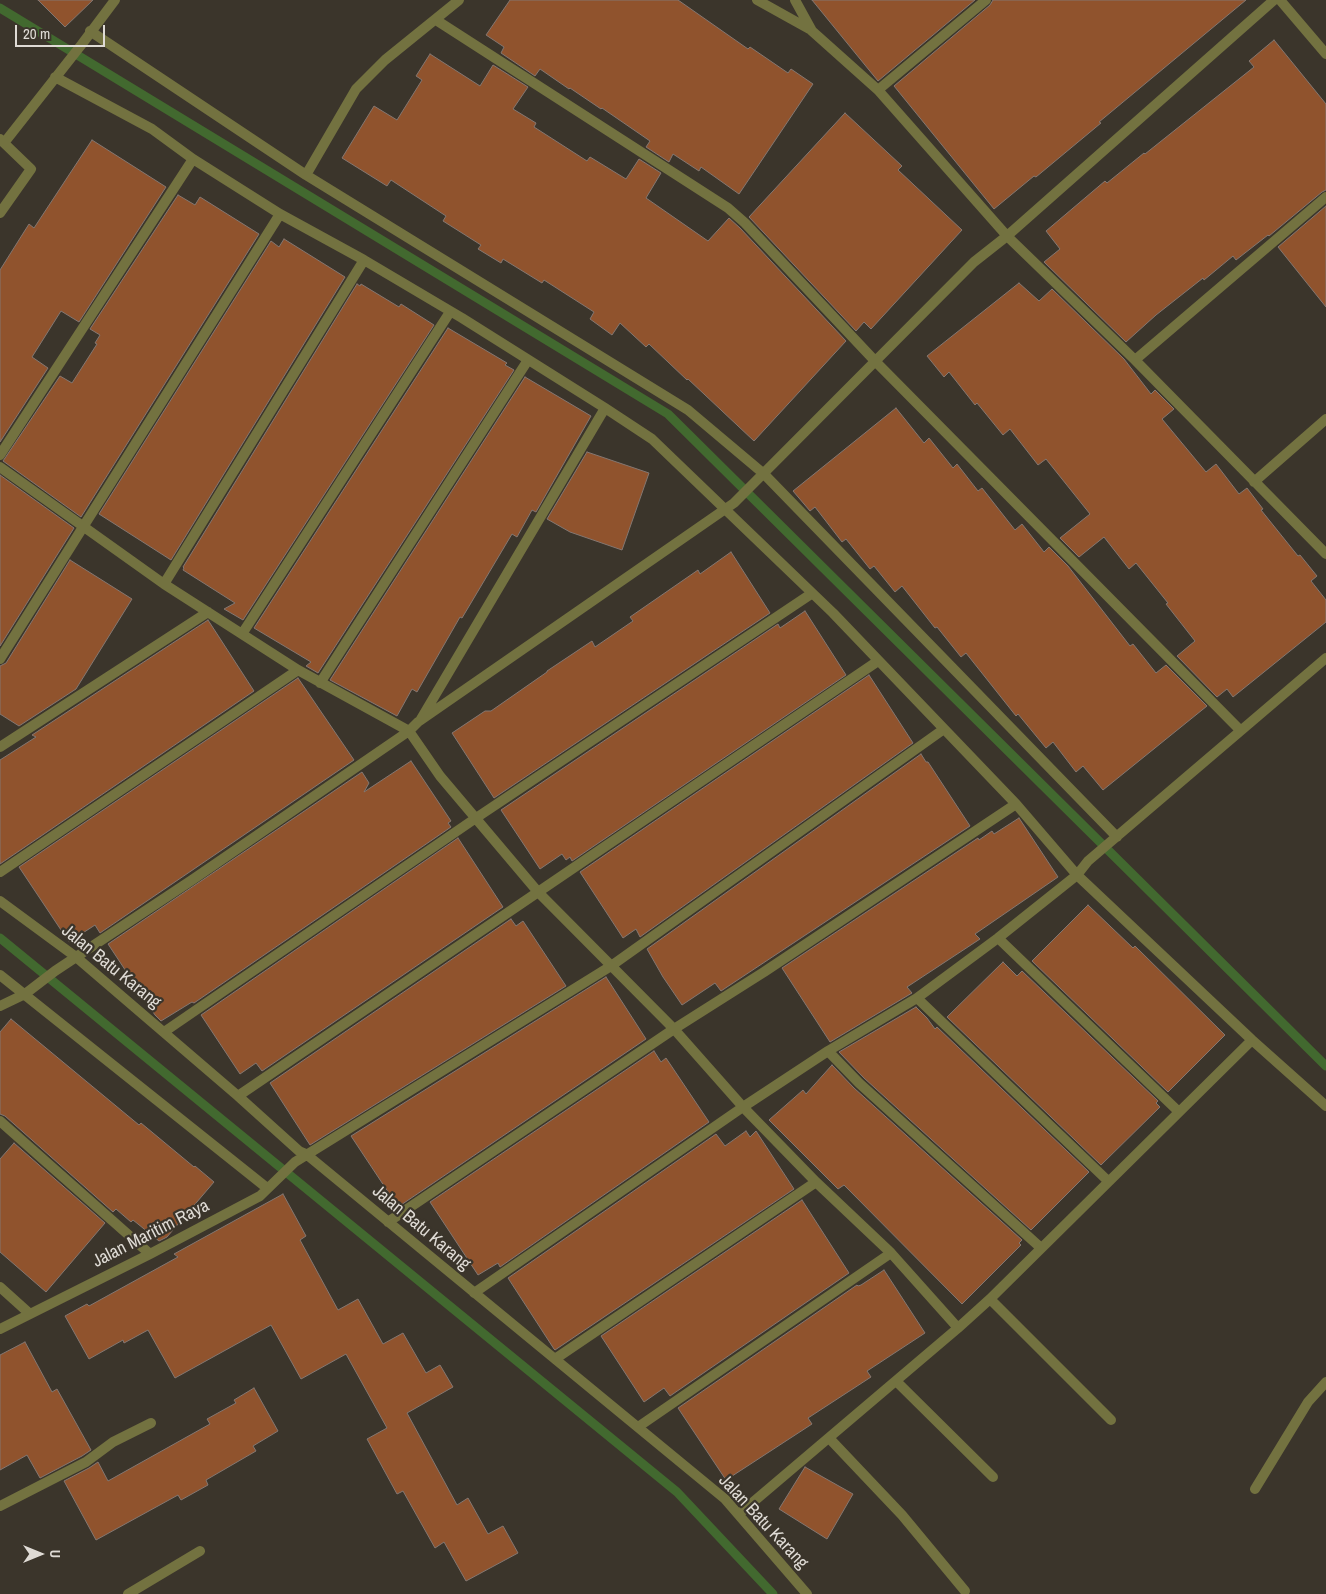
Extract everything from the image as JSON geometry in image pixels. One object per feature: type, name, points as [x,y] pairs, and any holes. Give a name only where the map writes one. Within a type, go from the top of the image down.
[{"type":"street","points":[[0,213],[31,169],[2,141],[58,74],[115,0]]},
{"type":"street","points":[[306,175],[356,89],[386,60],[459,0]]},
{"type":"street","points":[[757,0],[812,31],[878,90],[1007,236],[1135,360],[1326,554]]},
{"type":"street","points":[[795,0],[812,31]]},
{"type":"street","points":[[878,90],[986,0]]},
{"type":"street","points":[[0,1006],[25,994],[55,971],[409,731],[418,722],[730,506],[974,262],[1007,236],[1274,0]]},
{"type":"street","points":[[1280,0],[1326,54]]},
{"type":"street","points":[[436,20],[728,208],[745,222],[875,361],[1240,730]]},
{"type":"street","points":[[90,32],[306,175],[688,410],[764,474],[1115,839]]},
{"type":"street","points":[[58,74],[152,128],[193,159],[280,214],[364,260],[450,312],[652,439],[730,506],[811,594],[833,613],[1016,804],[1077,875],[1252,1040],[1326,1106]]},
{"type":"street","points":[[0,455],[193,159]]},
{"type":"street","points":[[1135,360],[1326,198]]},
{"type":"street","points":[[0,659],[280,214]]},
{"type":"street","points":[[164,584],[364,260]]},
{"type":"street","points":[[242,634],[450,312]]},
{"type":"street","points":[[320,683],[528,360]]},
{"type":"street","points":[[418,722],[604,408]]},
{"type":"street","points":[[1254,482],[1326,419]]},
{"type":"street","points":[[0,467],[164,584],[298,670],[409,731],[440,776],[538,892],[674,1029],[743,1106],[816,1182],[891,1253],[958,1328]]},
{"type":"street","points":[[164,1032],[476,818],[811,594]]},
{"type":"street","points":[[0,747],[208,612]]},
{"type":"street","points":[[474,1293],[743,1106],[828,1051],[917,998],[998,938],[1077,875],[1088,861],[1326,658]]},
{"type":"street","points":[[238,1096],[878,660]]},
{"type":"street","points":[[0,872],[298,670]]},
{"type":"street","name":"Jalan Maritim Raya","points":[[0,1329],[150,1254],[260,1196],[295,1162],[306,1154],[610,966],[944,729]]},
{"type":"street","points":[[388,1222],[674,1029],[764,972],[1016,804]]},
{"type":"street","name":"Jalan Batu Karang","points":[[0,901],[76,957],[300,1151],[725,1499],[807,1594]]},
{"type":"street","points":[[998,938],[1179,1112]]},
{"type":"street","points":[[0,975],[270,1186]]},
{"type":"street","points":[[917,998],[1108,1182]]},
{"type":"street","points":[[739,1514],[990,1299],[1252,1040]]},
{"type":"street","points":[[828,1051],[859,1083],[1041,1248]]},
{"type":"street","points":[[0,1120],[150,1254]]},
{"type":"street","points":[[555,1359],[816,1182]]},
{"type":"street","points":[[638,1427],[891,1253]]},
{"type":"street","points":[[0,1287],[30,1314]]},
{"type":"street","points":[[990,1299],[1111,1420]]},
{"type":"street","points":[[896,1381],[993,1477]]},
{"type":"street","points":[[1255,1489],[1308,1402],[1326,1382]]},
{"type":"street","points":[[0,1506],[86,1462],[113,1442],[151,1423]]},
{"type":"street","points":[[829,1438],[902,1515],[965,1591]]},
{"type":"street","points":[[128,1594],[200,1551]]},
{"type":"building","points":[[38,0],[93,0],[65,27]]},
{"type":"building","points":[[510,0],[678,0],[748,49],[750,47],[788,73],[791,69],[813,84],[739,194],[701,167],[699,171],[673,154],[669,162],[646,147],[650,141],[602,108],[540,69],[535,76],[501,53],[504,47],[486,35]]},
{"type":"building","points":[[812,0],[975,0],[878,81]]},
{"type":"building","points":[[993,0],[1246,0],[1036,177],[1034,176],[994,209],[894,86],[990,5]]},
{"type":"building","points":[[1274,40],[1326,104],[1326,190],[1236,260],[1233,256],[1204,280],[1203,278],[1156,315],[1126,342],[1044,262],[1060,249],[1046,231],[1105,181],[1107,183],[1145,154],[1254,67],[1249,61]]},
{"type":"building","points":[[430,54],[480,86],[493,65],[528,87],[513,109],[536,123],[534,127],[587,161],[590,157],[626,179],[639,159],[661,173],[646,198],[708,241],[729,218],[846,341],[754,441],[649,344],[646,347],[620,323],[612,335],[590,319],[594,312],[544,280],[542,283],[503,259],[501,263],[478,249],[481,245],[443,221],[446,216],[391,180],[387,186],[342,158],[374,106],[397,120],[422,80],[416,76]]},
{"type":"building","points":[[845,113],[902,166],[898,170],[962,230],[871,329],[864,322],[856,331],[749,217]]},
{"type":"building","points":[[92,140],[166,187],[79,322],[61,311],[32,357],[48,368],[0,442],[0,270],[29,224],[34,228]]},
{"type":"building","points":[[178,195],[195,205],[200,197],[259,234],[81,517],[3,461],[60,376],[72,383],[97,344],[95,343],[100,335],[90,329]]},
{"type":"building","points":[[1326,206],[1326,307],[1278,247]]},
{"type":"building","points":[[284,239],[345,277],[171,560],[99,514],[271,241],[279,247]]},
{"type":"building","points":[[1019,283],[1039,301],[1052,289],[1124,359],[1151,394],[1155,390],[1174,409],[1162,419],[1206,472],[1216,464],[1239,494],[1247,488],[1263,509],[1261,510],[1298,556],[1300,555],[1317,576],[1311,581],[1326,600],[1326,622],[1233,697],[1227,689],[1217,697],[1177,656],[1195,641],[1136,563],[1129,569],[1104,537],[1079,557],[1060,538],[1090,514],[1046,459],[1038,465],[1010,429],[1003,435],[977,403],[975,405],[949,372],[944,377],[927,356]]},
{"type":"building","points":[[357,284],[360,286],[361,284],[399,307],[401,304],[434,325],[243,620],[224,609],[235,603],[183,570],[183,567]]},
{"type":"building","points":[[448,328],[507,363],[505,365],[514,370],[318,673],[306,666],[311,662],[254,628]]},
{"type":"building","points":[[525,377],[591,416],[536,512],[532,510],[517,537],[512,534],[462,618],[460,617],[417,692],[412,689],[397,716],[330,680]]},
{"type":"building","points":[[896,408],[924,443],[929,438],[953,468],[957,464],[978,491],[982,488],[1015,530],[1022,524],[1044,552],[1049,547],[1068,566],[1130,646],[1133,644],[1156,673],[1166,665],[1207,706],[1103,790],[1083,766],[1076,772],[1053,742],[1046,748],[1018,714],[1016,716],[966,653],[961,657],[902,586],[895,592],[874,566],[870,569],[846,539],[842,542],[815,507],[810,511],[793,491]]},
{"type":"building","points":[[587,452],[649,473],[622,550],[570,532],[547,519]]},
{"type":"building","points":[[0,475],[74,528],[0,646]]},
{"type":"building","points":[[731,552],[770,613],[494,798],[452,733],[485,711],[491,711],[592,641],[595,647],[633,621],[630,617],[698,570],[700,574]]},
{"type":"building","points":[[70,560],[132,599],[76,689],[19,726],[0,714],[0,666],[6,663]]},
{"type":"building","points":[[805,611],[846,675],[572,861],[570,857],[566,860],[562,854],[540,869],[501,810],[778,624],[780,628]]},
{"type":"building","points":[[208,620],[254,691],[0,864],[0,760],[36,737],[32,735]]},
{"type":"building","points":[[869,675],[913,743],[640,937],[636,929],[623,938],[580,872]]},
{"type":"building","points":[[298,678],[354,760],[100,933],[95,925],[69,942],[19,867]]},
{"type":"building","points":[[921,754],[970,826],[721,991],[715,983],[682,1005],[647,949]]},
{"type":"building","points":[[411,761],[451,821],[448,823],[451,827],[194,1003],[192,1002],[161,1021],[155,1015],[108,944],[362,772],[369,783],[364,792]]},
{"type":"building","points":[[1019,818],[1058,877],[975,934],[980,939],[907,987],[912,993],[830,1042],[782,968],[978,838],[979,840],[992,831],[994,834]]},
{"type":"building","points":[[458,838],[503,907],[262,1071],[256,1063],[240,1074],[201,1015]]},
{"type":"building","points":[[1088,905],[1133,948],[1135,946],[1225,1035],[1168,1092],[1032,961]]},
{"type":"building","points":[[511,919],[516,926],[523,921],[566,986],[310,1145],[270,1083]]},
{"type":"building","points":[[1003,962],[1017,976],[1022,971],[1158,1101],[1156,1103],[1160,1107],[1101,1165],[947,1017]]},
{"type":"building","points":[[606,977],[646,1039],[398,1207],[351,1136]]},
{"type":"building","points":[[916,1007],[935,1029],[937,1027],[1089,1172],[1031,1230],[864,1078],[839,1052]]},
{"type":"building","points":[[11,1019],[139,1125],[141,1123],[214,1182],[167,1237],[159,1241],[116,1209],[113,1212],[5,1116],[0,1114],[0,1032]]},
{"type":"building","points":[[654,1051],[661,1062],[666,1058],[709,1122],[500,1267],[498,1263],[478,1275],[430,1202]]},
{"type":"building","points":[[832,1065],[854,1088],[1022,1240],[1019,1243],[1021,1245],[962,1304],[844,1185],[838,1189],[769,1120],[803,1090],[806,1094]]},
{"type":"building","points":[[746,1131],[750,1137],[756,1131],[794,1189],[555,1350],[508,1278],[716,1134],[725,1146]]},
{"type":"building","points":[[14,1143],[105,1223],[46,1292],[0,1252],[0,1159]]},
{"type":"building","points":[[283,1194],[306,1236],[300,1240],[338,1310],[358,1299],[383,1344],[403,1333],[426,1373],[440,1365],[453,1387],[407,1413],[457,1505],[468,1498],[488,1534],[503,1526],[518,1553],[466,1581],[444,1542],[435,1548],[403,1491],[397,1494],[367,1439],[387,1428],[346,1354],[301,1379],[271,1325],[175,1378],[148,1330],[124,1343],[123,1340],[89,1359],[65,1316],[87,1304],[89,1306],[178,1257],[174,1254]]},
{"type":"building","points":[[802,1200],[849,1273],[670,1396],[664,1388],[644,1402],[601,1336]]},
{"type":"building","points":[[884,1270],[925,1333],[867,1371],[871,1377],[808,1418],[812,1424],[726,1480],[678,1408],[857,1285],[861,1285]]},
{"type":"building","points":[[25,1342],[52,1392],[57,1389],[91,1450],[40,1478],[27,1455],[0,1470],[0,1355]]},
{"type":"building","points":[[254,1388],[278,1431],[253,1446],[256,1451],[206,1480],[208,1485],[181,1500],[178,1495],[96,1540],[64,1481],[98,1462],[108,1481],[210,1424],[207,1419],[236,1403],[234,1400]]},
{"type":"building","points":[[805,1467],[853,1494],[827,1539],[779,1509]]},
{"type":"waterway","points":[[0,8],[668,414],[1326,1066]]},
{"type":"waterway","points":[[0,938],[677,1492],[773,1594]]}]
